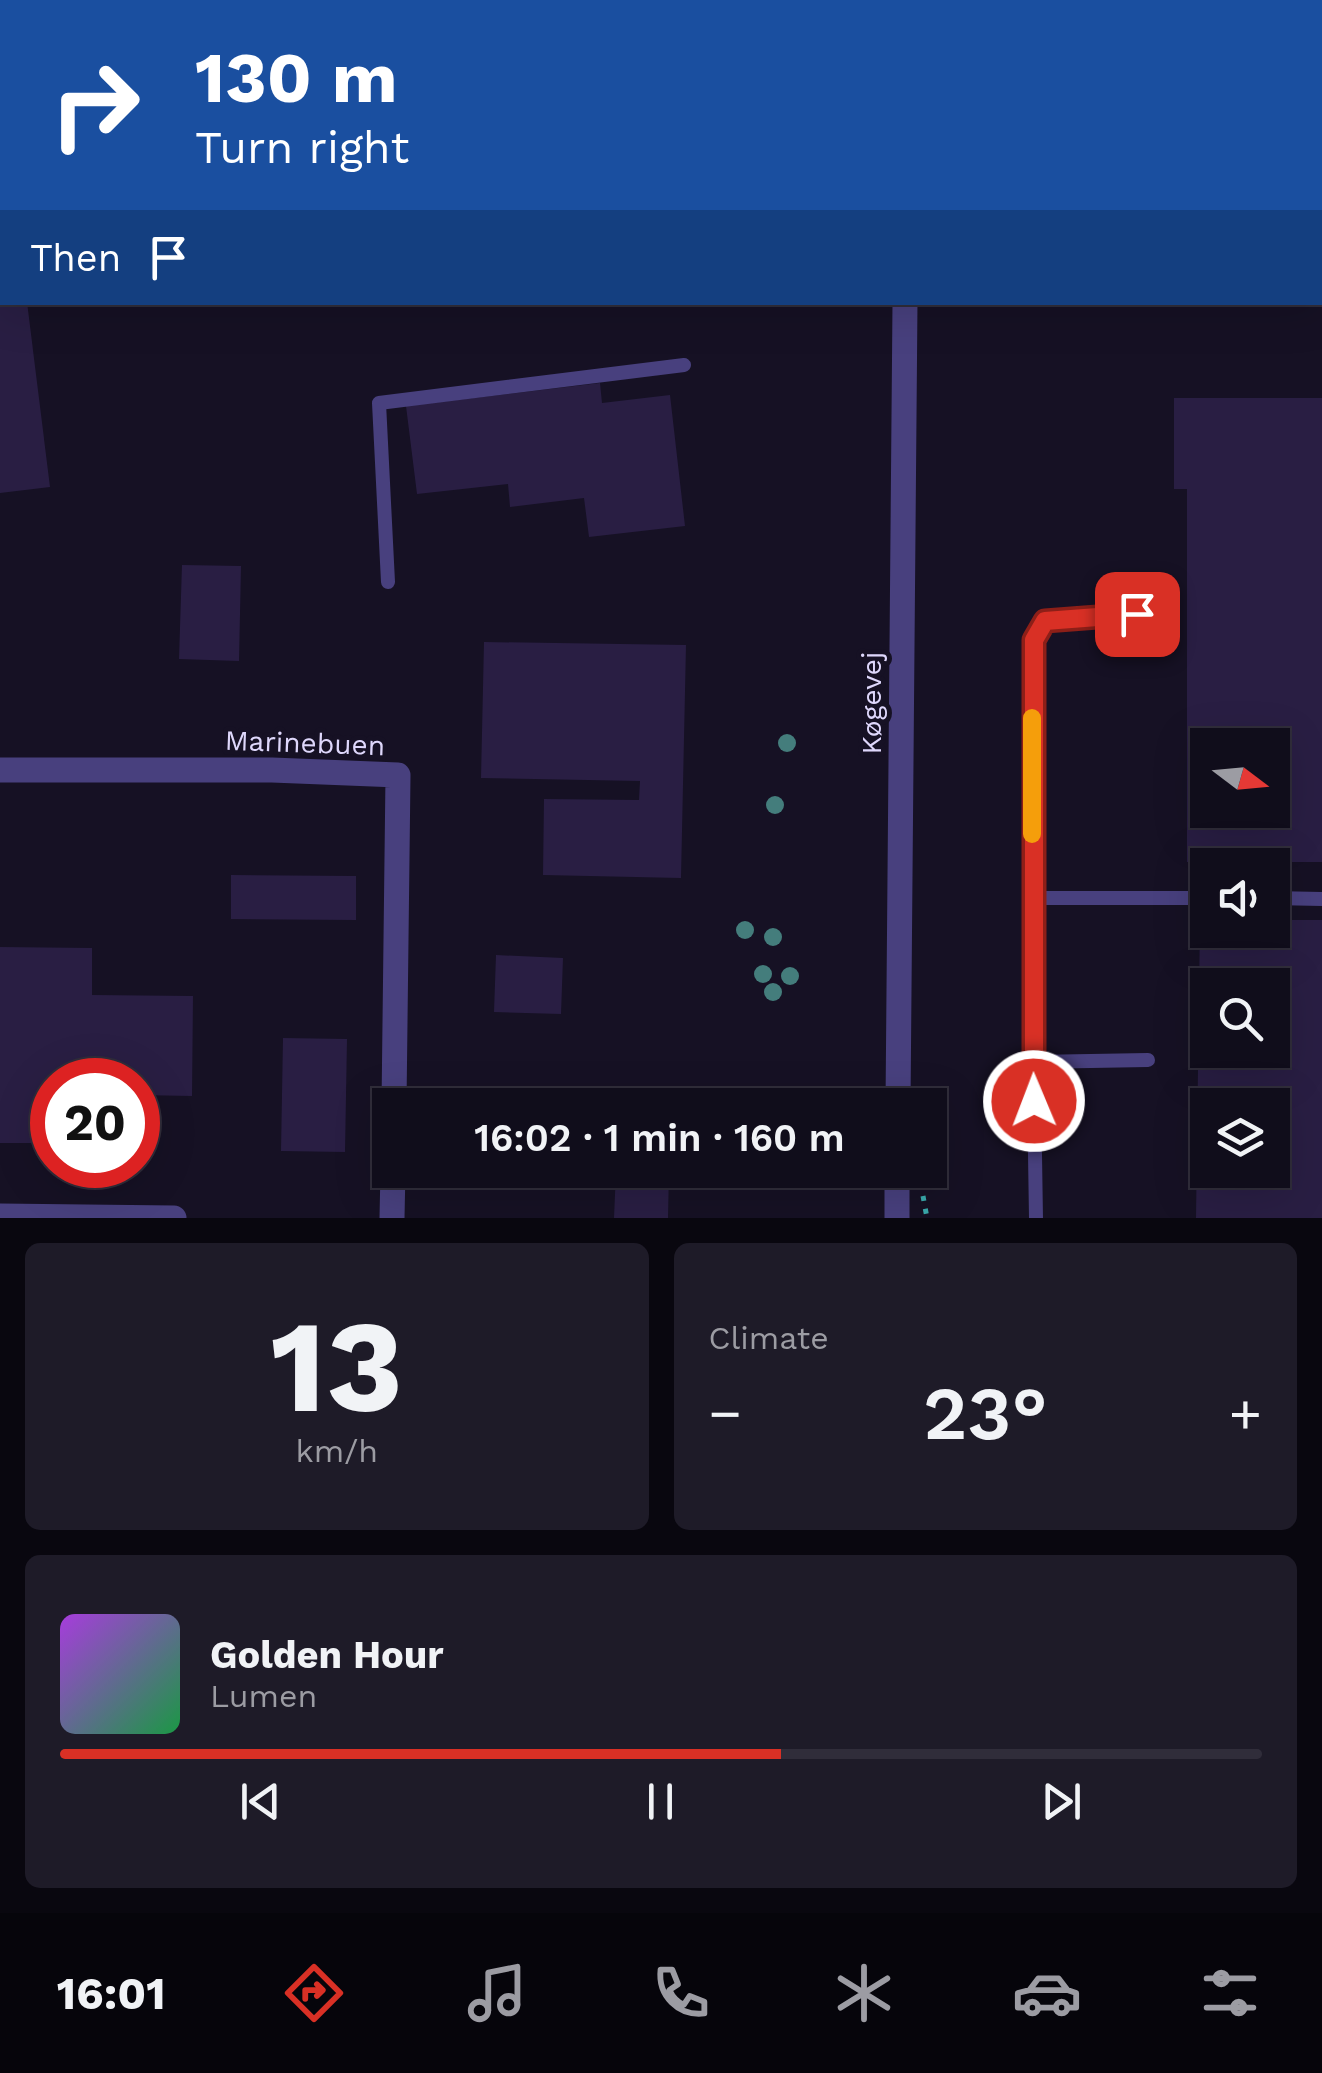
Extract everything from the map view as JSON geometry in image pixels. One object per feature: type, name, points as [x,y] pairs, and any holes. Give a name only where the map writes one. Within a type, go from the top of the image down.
[{"type":"street","name":"Køgevej","points":[[898,1088],[905,305]]},
{"type":"street","name":"Marinebuen","points":[[0,770],[272,770],[398,776],[394,1088]]},
{"type":"street","points":[[392,1218],[393,1188]]},
{"type":"street","points":[[897,1218],[898,1188]]},
{"type":"street","points":[[0,1216],[174,1218]]},
{"type":"lane","points":[[388,582],[379,403],[684,365]]},
{"type":"lane","points":[[1036,1218],[1031,898],[1034,640],[1045,621],[1137,614]]},
{"type":"lane","points":[[1031,898],[1190,898]]},
{"type":"lane","points":[[1290,898],[1322,898]]},
{"type":"lane","points":[[1033,1062],[1148,1060]]},
{"type":"building","points":[[0,305],[27,305],[50,487],[0,493]]},
{"type":"building","points":[[600,383],[602,403],[670,395],[685,526],[589,537],[584,498],[510,507],[508,484],[417,494],[406,406]]},
{"type":"building","points":[[1174,398],[1322,398],[1322,862],[1290,862],[1290,848],[1190,848],[1187,862],[1187,489],[1174,489]]},
{"type":"building","points":[[182,565],[241,566],[239,661],[179,659]]},
{"type":"building","points":[[484,642],[686,645],[681,878],[543,875],[544,799],[639,800],[640,781],[481,778]]},
{"type":"building","points":[[231,875],[356,876],[356,920],[231,919]]},
{"type":"building","points":[[1290,920],[1322,920],[1322,1218],[1196,1218],[1196,1188],[1290,1188],[1290,1088],[1198,1088],[1198,1068],[1290,1068],[1290,968],[1199,968],[1200,948],[1290,948]]},
{"type":"building","points":[[0,947],[92,948],[92,995],[193,996],[192,1096],[160,1095],[160,1058],[30,1058],[30,1143],[0,1143]]},
{"type":"building","points":[[496,955],[563,958],[561,1014],[494,1012]]},
{"type":"building","points":[[283,1038],[347,1039],[345,1152],[281,1151]]},
{"type":"building","points":[[615,1188],[669,1188],[668,1218],[614,1218]]},
{"type":"slow traffic","points":[[1032,718],[1032,834]]},
{"type":"route","points":[[1034,1101],[1034,640],[1045,621],[1137,614]]}]
